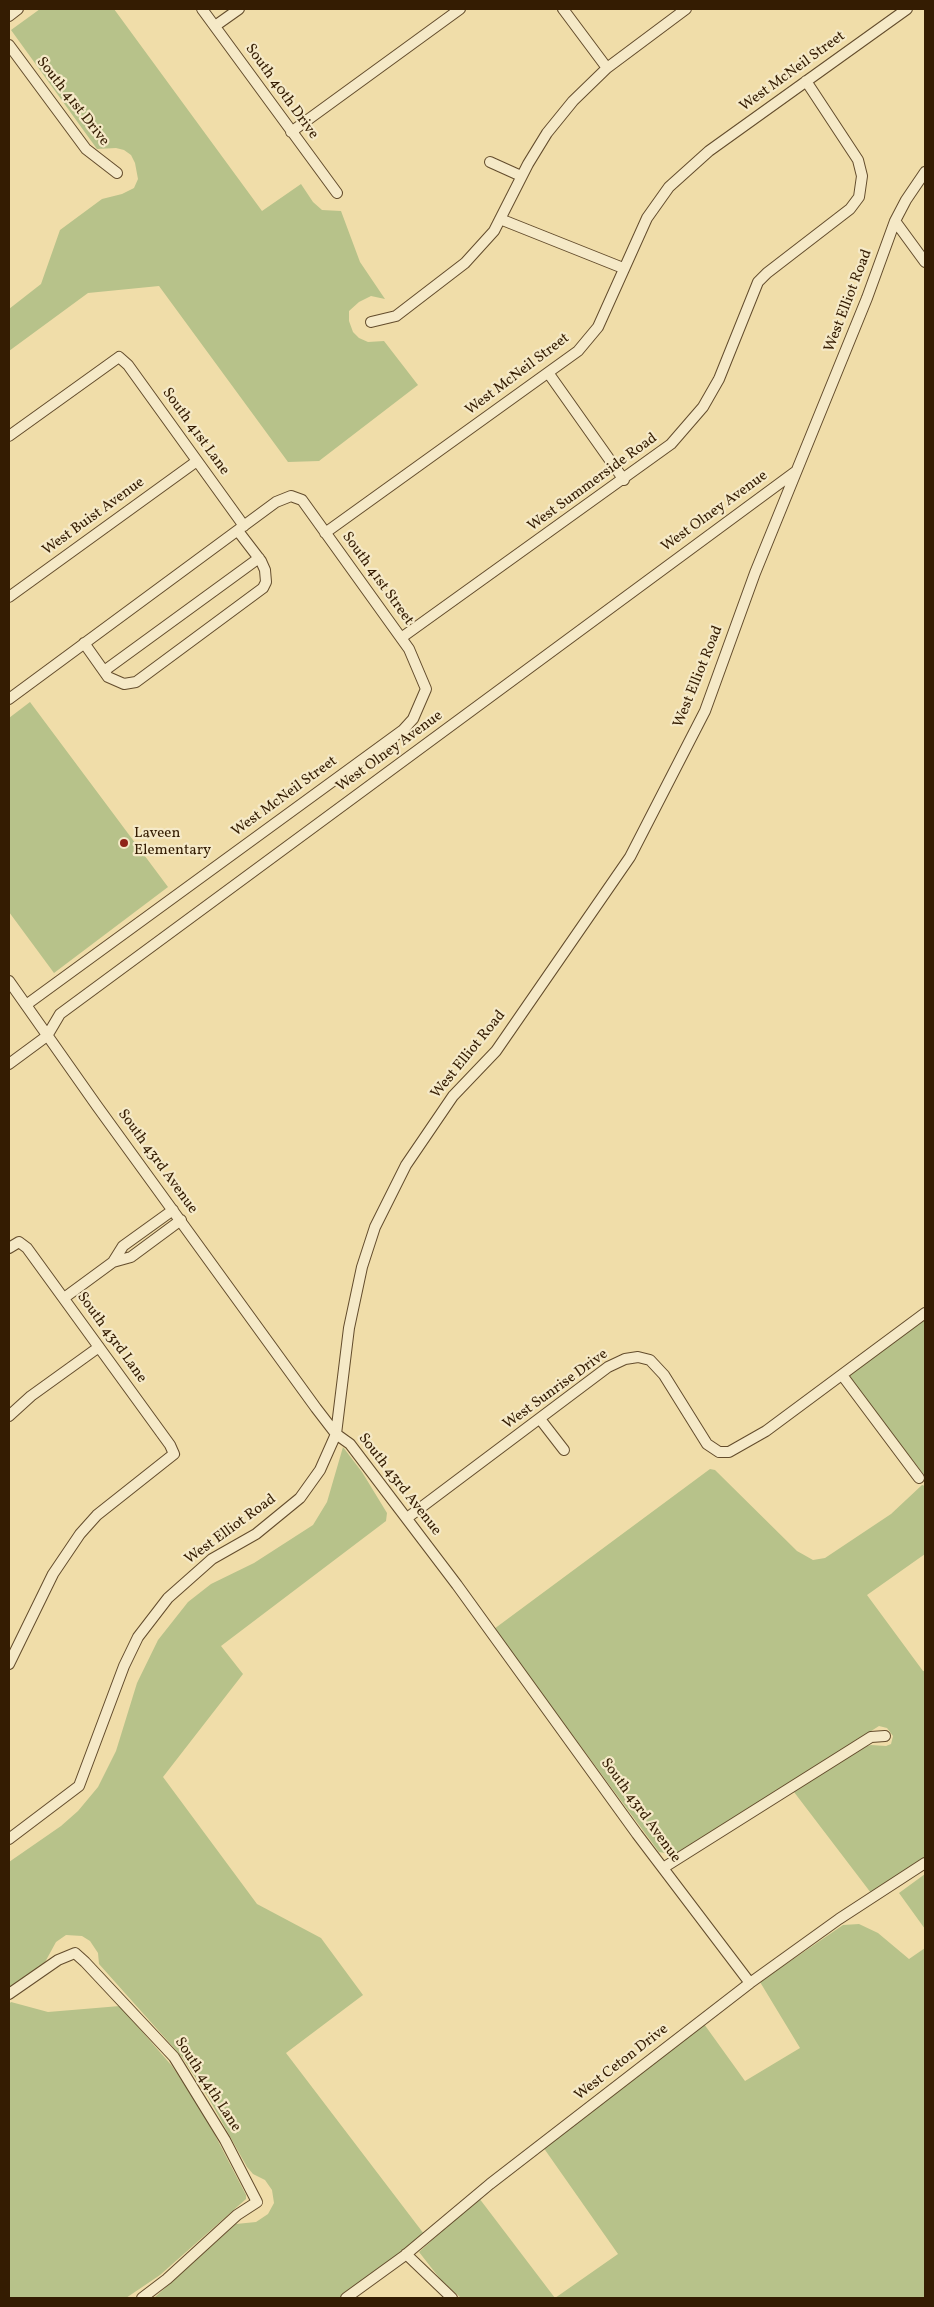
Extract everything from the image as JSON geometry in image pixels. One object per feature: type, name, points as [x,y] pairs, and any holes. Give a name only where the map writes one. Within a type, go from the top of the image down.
[{"type":"street","points":[[9,16],[18,9]]},
{"type":"street","name":"South 40th Drive","points":[[202,9],[337,193]]},
{"type":"street","points":[[215,26],[239,9]]},
{"type":"street","points":[[291,132],[460,9]]},
{"type":"street","points":[[563,9],[607,68]]},
{"type":"street","points":[[371,322],[396,316],[465,263],[488,241],[521,176],[547,133],[573,101],[607,68],[686,9]]},
{"type":"street","name":"West McNeil Street","points":[[325,533],[549,374],[578,351],[598,328],[623,268],[647,218],[669,187],[709,151],[907,9]]},
{"type":"street","name":"South 41st Drive","points":[[9,45],[86,149],[117,173]]},
{"type":"street","name":"West Summerside Road","points":[[401,638],[657,456],[687,427],[702,407],[719,378],[758,282],[850,209],[859,197],[862,176],[852,148],[806,81]]},
{"type":"street","points":[[490,162],[521,176]]},
{"type":"street","name":"West Elliot Road","points":[[9,1839],[79,1786],[124,1666],[138,1637],[168,1598],[212,1559],[256,1534],[300,1498],[320,1470],[336,1434],[350,1328],[362,1266],[375,1227],[406,1165],[453,1096],[496,1050],[630,857],[705,711],[754,573],[895,222],[906,200],[925,172]]},
{"type":"street","points":[[500,219],[623,268]]},
{"type":"street","points":[[895,222],[925,262]]},
{"type":"street","name":"South 41st Lane","points":[[9,436],[120,357],[128,365],[197,461],[259,558]]},
{"type":"street","points":[[549,374],[624,480]]},
{"type":"street","name":"West Buist Avenue","points":[[9,597],[197,461]]},
{"type":"street","name":"West Olney Avenue","points":[[9,1064],[47,1036],[60,1014],[796,471]]},
{"type":"street","name":"South 41st Street","points":[[240,528],[276,502],[291,496],[302,500],[410,649],[426,689]]},
{"type":"street","points":[[9,699],[240,528]]},
{"type":"street","points":[[84,644],[104,671],[115,681],[124,684],[136,682],[263,588],[266,582],[265,570],[259,558],[104,671]]},
{"type":"street","name":"West McNeil Street","points":[[26,1005],[403,730],[413,718],[426,689]]},
{"type":"street","name":"South 43rd Avenue","points":[[9,981],[336,1434],[350,1444],[406,1518],[663,1868],[750,1983]]},
{"type":"street","points":[[113,1262],[123,1246],[173,1210]]},
{"type":"street","points":[[64,1298],[113,1262],[131,1257],[181,1220]]},
{"type":"street","points":[[138,1236],[146,1246]]},
{"type":"street","name":"South 43rd Lane","points":[[9,1248],[19,1242],[27,1248],[170,1445],[174,1454],[109,1505],[80,1534],[53,1574],[9,1664]]},
{"type":"street","name":"West Sunrise Drive","points":[[406,1518],[608,1367],[638,1357],[650,1360],[664,1375],[707,1444],[719,1452],[729,1452],[766,1431],[925,1313]]},
{"type":"street","points":[[9,1416],[32,1396],[99,1347]]},
{"type":"street","points":[[842,1376],[918,1478]]},
{"type":"street","points":[[540,1419],[564,1450]]},
{"type":"street","points":[[663,1868],[871,1738],[885,1736]]},
{"type":"street","name":"West Ceton Drive","points":[[346,2298],[406,2254],[490,2184],[750,1983],[839,1919],[925,1863]]},
{"type":"street","name":"South 44th Lane","points":[[9,1994],[58,1960],[74,1953],[123,2001],[174,2057],[226,2140],[257,2202],[236,2215],[166,2279],[142,2298]]},
{"type":"street","points":[[406,2254],[452,2298]]},
{"type":"green space","points":[[40,9],[114,9],[262,211],[301,184],[313,202],[322,210],[341,211],[360,262],[385,299],[371,296],[359,302],[349,311],[349,321],[353,332],[359,338],[368,342],[384,341],[418,385],[319,461],[288,462],[159,286],[88,293],[9,351],[9,309],[41,284],[60,230],[102,199],[122,194],[134,188],[138,179],[135,163],[131,155],[124,150],[116,148],[97,149],[11,30]]},
{"type":"green space","points":[[30,702],[168,887],[54,973],[9,912],[9,718]]},
{"type":"green space","points":[[925,1318],[925,1476],[847,1375]]},
{"type":"green space","points":[[343,1447],[362,1472],[387,1513],[386,1521],[221,1646],[243,1674],[163,1777],[257,1904],[321,1938],[363,1995],[286,2053],[424,2234],[341,2298],[154,2298],[236,2224],[256,2222],[268,2214],[274,2203],[272,2190],[265,2180],[253,2174],[247,2167],[208,2097],[182,2057],[99,1964],[98,1953],[90,1941],[82,1936],[66,1935],[56,1942],[44,1964],[9,1988],[9,1862],[61,1826],[78,1811],[98,1787],[116,1751],[137,1683],[158,1640],[188,1602],[211,1584],[254,1563],[313,1525],[327,1502]]},
{"type":"green space","points":[[710,1469],[715,1470],[797,1551],[813,1560],[825,1558],[891,1514],[922,1485],[925,1486],[925,1554],[867,1595],[923,1671],[925,1671],[925,1858],[871,1893],[794,1792],[860,1748],[871,1745],[886,1746],[891,1744],[893,1736],[887,1728],[879,1726],[677,1855],[659,1852],[494,1629]]},
{"type":"green space","points":[[925,1874],[925,1929],[899,1893]]},
{"type":"green space","points":[[859,1924],[878,1933],[909,1959],[925,1948],[925,2298],[555,2298],[618,2254],[543,2147],[704,2024],[745,2081],[800,2048],[760,1982],[843,1925]]},
{"type":"green space","points":[[11,2002],[48,2012],[120,2006],[172,2066],[202,2110],[246,2195],[246,2199],[160,2275],[126,2298],[9,2298],[9,2004]]},
{"type":"green space","points":[[479,2198],[555,2298],[461,2298],[441,2280],[419,2252]]},
{"type":"place","name":"Laveen Elementary","points":[[124,843]]}]
